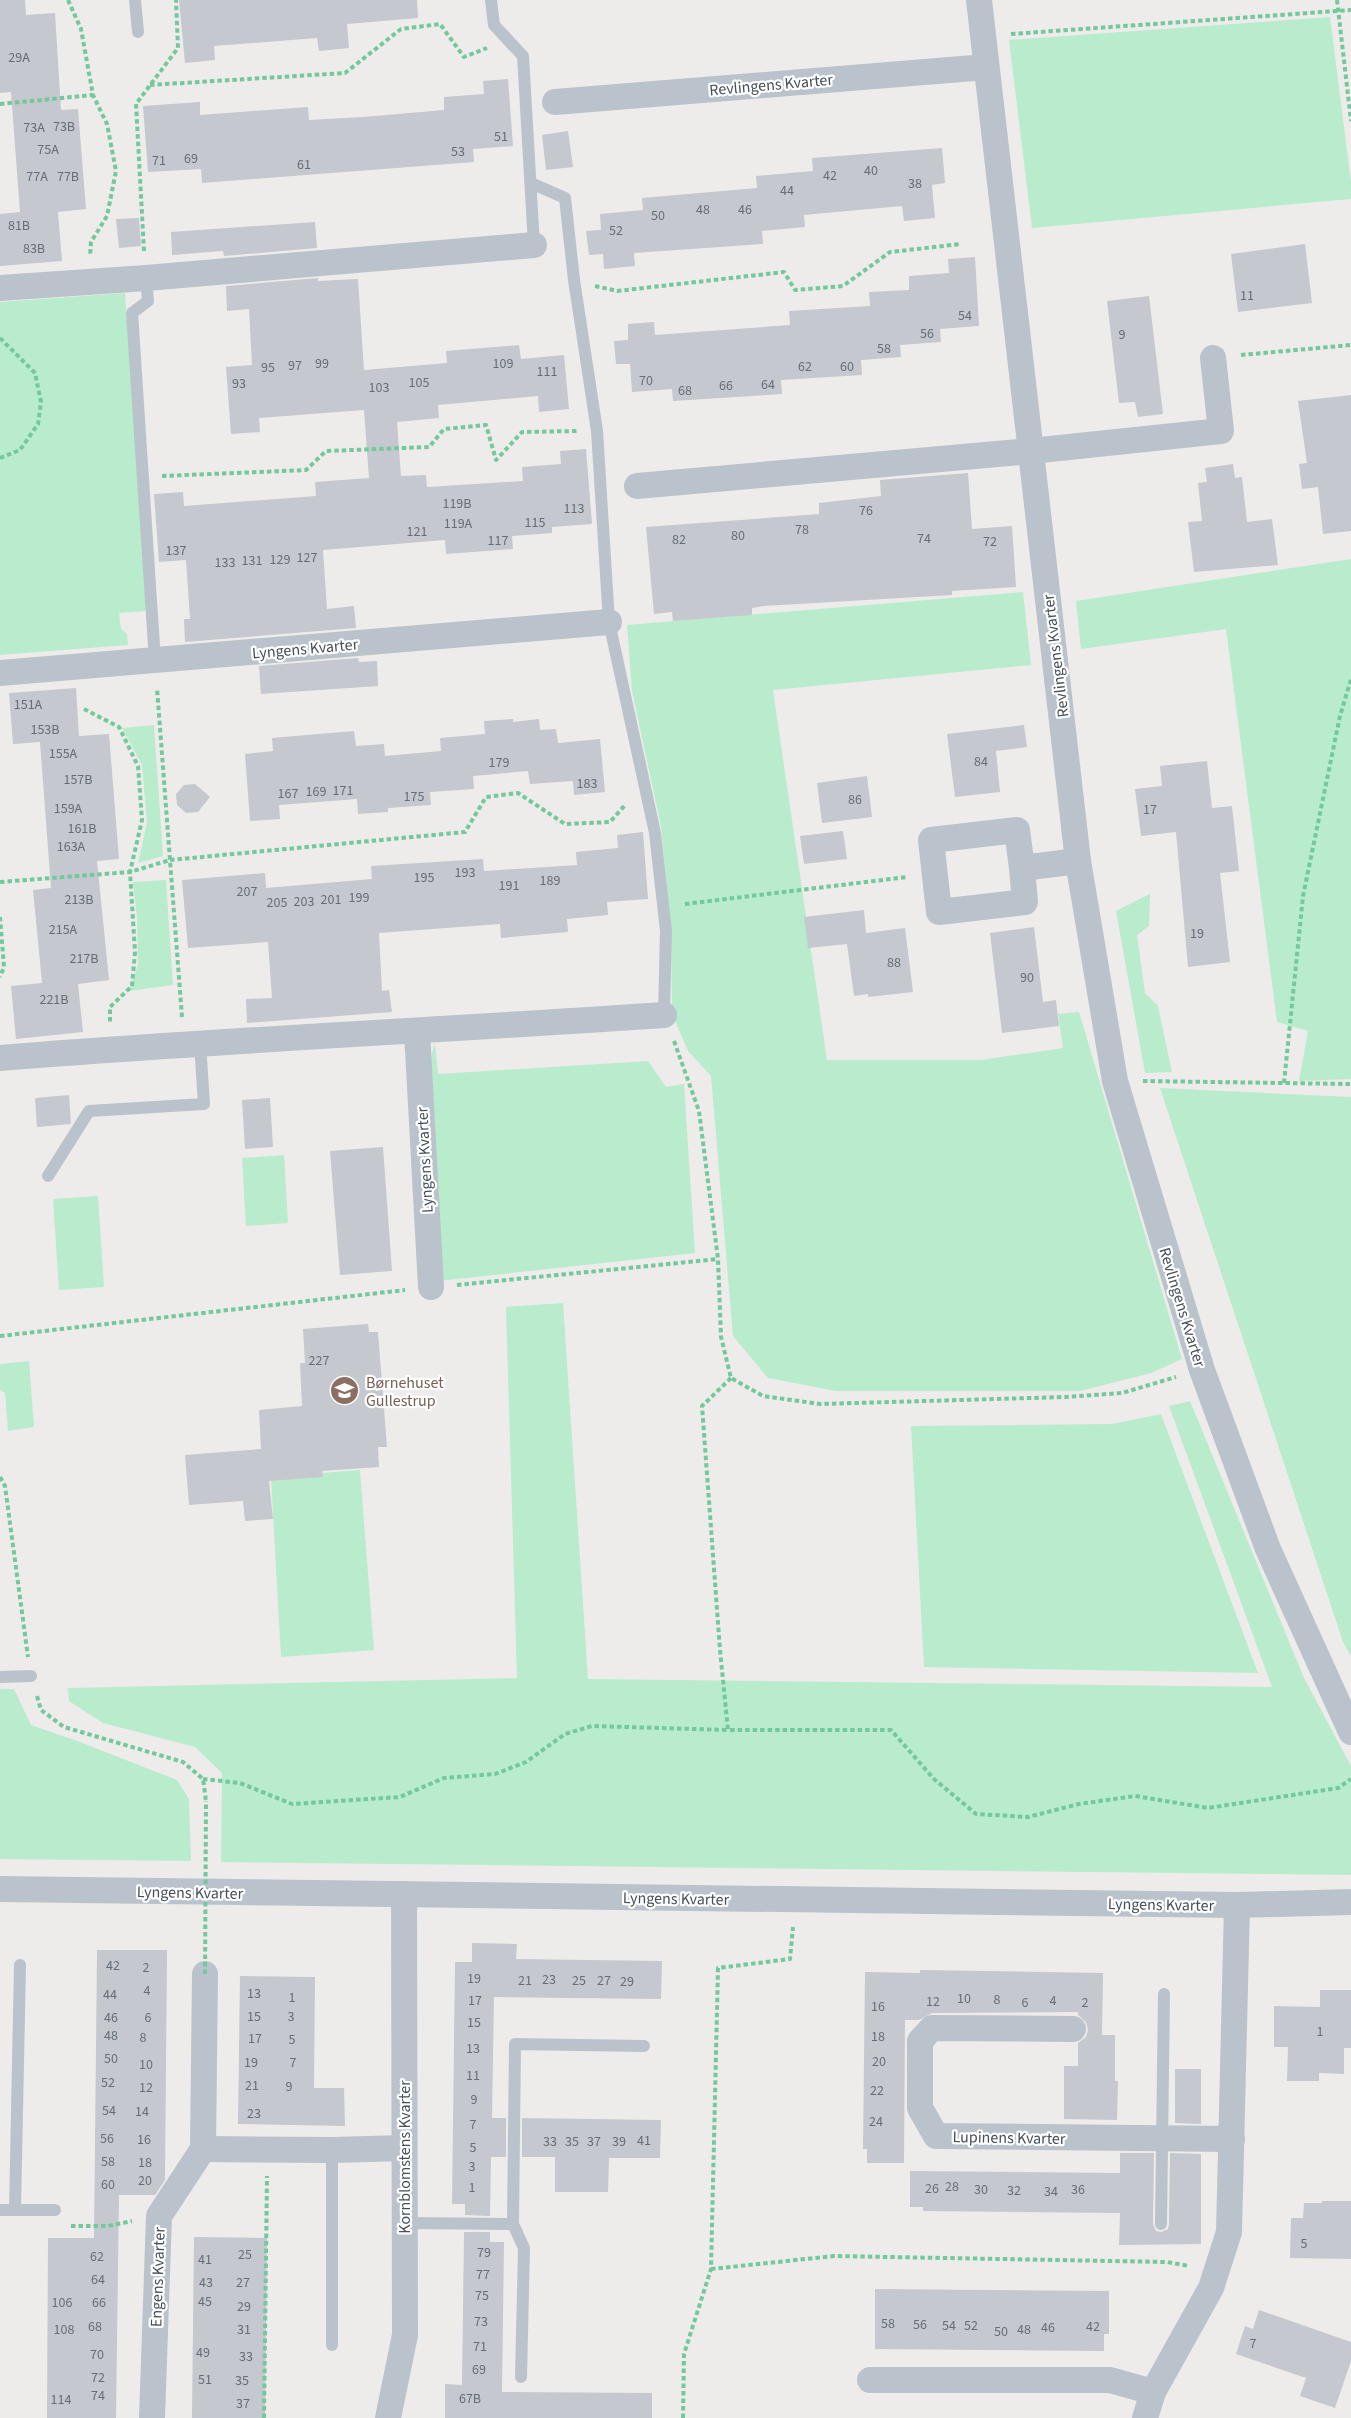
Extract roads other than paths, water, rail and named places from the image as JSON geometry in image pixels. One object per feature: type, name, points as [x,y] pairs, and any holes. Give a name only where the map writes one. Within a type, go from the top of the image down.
[{"type":"street","name":"Revlingens Kvarter","points":[[979,0],[1078,861],[1115,1081],[1202,1370],[1268,1549],[1351,1732]]},
{"type":"street","name":"Revlingens Kvarter","points":[[555,102],[987,67]]},
{"type":"street","points":[[0,288],[146,278],[534,244]]},
{"type":"street","points":[[637,486],[1031,451],[1221,431],[1213,358]]},
{"type":"street","name":"Lyngens Kvarter","points":[[0,674],[609,622]]},
{"type":"street","points":[[1017,830],[1022,868],[1025,902],[939,912],[931,840],[1017,830]]},
{"type":"street","points":[[1022,868],[1078,861]]},
{"type":"street","points":[[0,1058],[110,1049],[417,1032],[664,1015]]},
{"type":"street","name":"Lyngens Kvarter","points":[[417,1032],[431,1287]]},
{"type":"street","name":"Lyngens Kvarter","points":[[0,1889],[1237,1905],[1351,1902]]},
{"type":"street","name":"Kornblomstens Kvarter","points":[[388,2418],[405,2336],[404,1894]]},
{"type":"street","points":[[1144,2418],[1153,2392],[1211,2288],[1229,2232],[1237,1905]]},
{"type":"street","points":[[204,1974],[203,2149],[404,2148]]},
{"type":"street","name":"Lupinens Kvarter","points":[[1073,2029],[932,2028],[920,2041],[920,2108],[936,2136],[1232,2139]]},
{"type":"street","name":"Engens Kvarter","points":[[152,2418],[159,2216],[203,2149]]},
{"type":"street","points":[[870,2380],[1110,2380],[1153,2392]]},
{"type":"lane","points":[[135,0],[138,32]]},
{"type":"lane","points":[[491,0],[494,25],[523,56],[534,244]]},
{"type":"lane","points":[[531,183],[565,198],[574,280],[597,430],[609,622],[656,833],[666,932],[664,1015]]},
{"type":"lane","points":[[146,278],[148,301],[132,313],[154,661]]},
{"type":"lane","points":[[48,1176],[89,1111],[204,1104],[192,1044]]},
{"type":"lane","points":[[0,1677],[31,1676]]},
{"type":"lane","points":[[15,2210],[20,1965]]},
{"type":"lane","points":[[1161,2224],[1164,1994]]},
{"type":"lane","points":[[521,2377],[524,2248],[513,2224],[515,2044],[644,2046]]},
{"type":"lane","points":[[332,2150],[332,2345]]},
{"type":"lane","points":[[0,2210],[55,2211]]},
{"type":"lane","points":[[404,2223],[513,2224]]},
{"type":"place","name":"Børnehuset Gullestrup","points":[[345,1391]]}]
